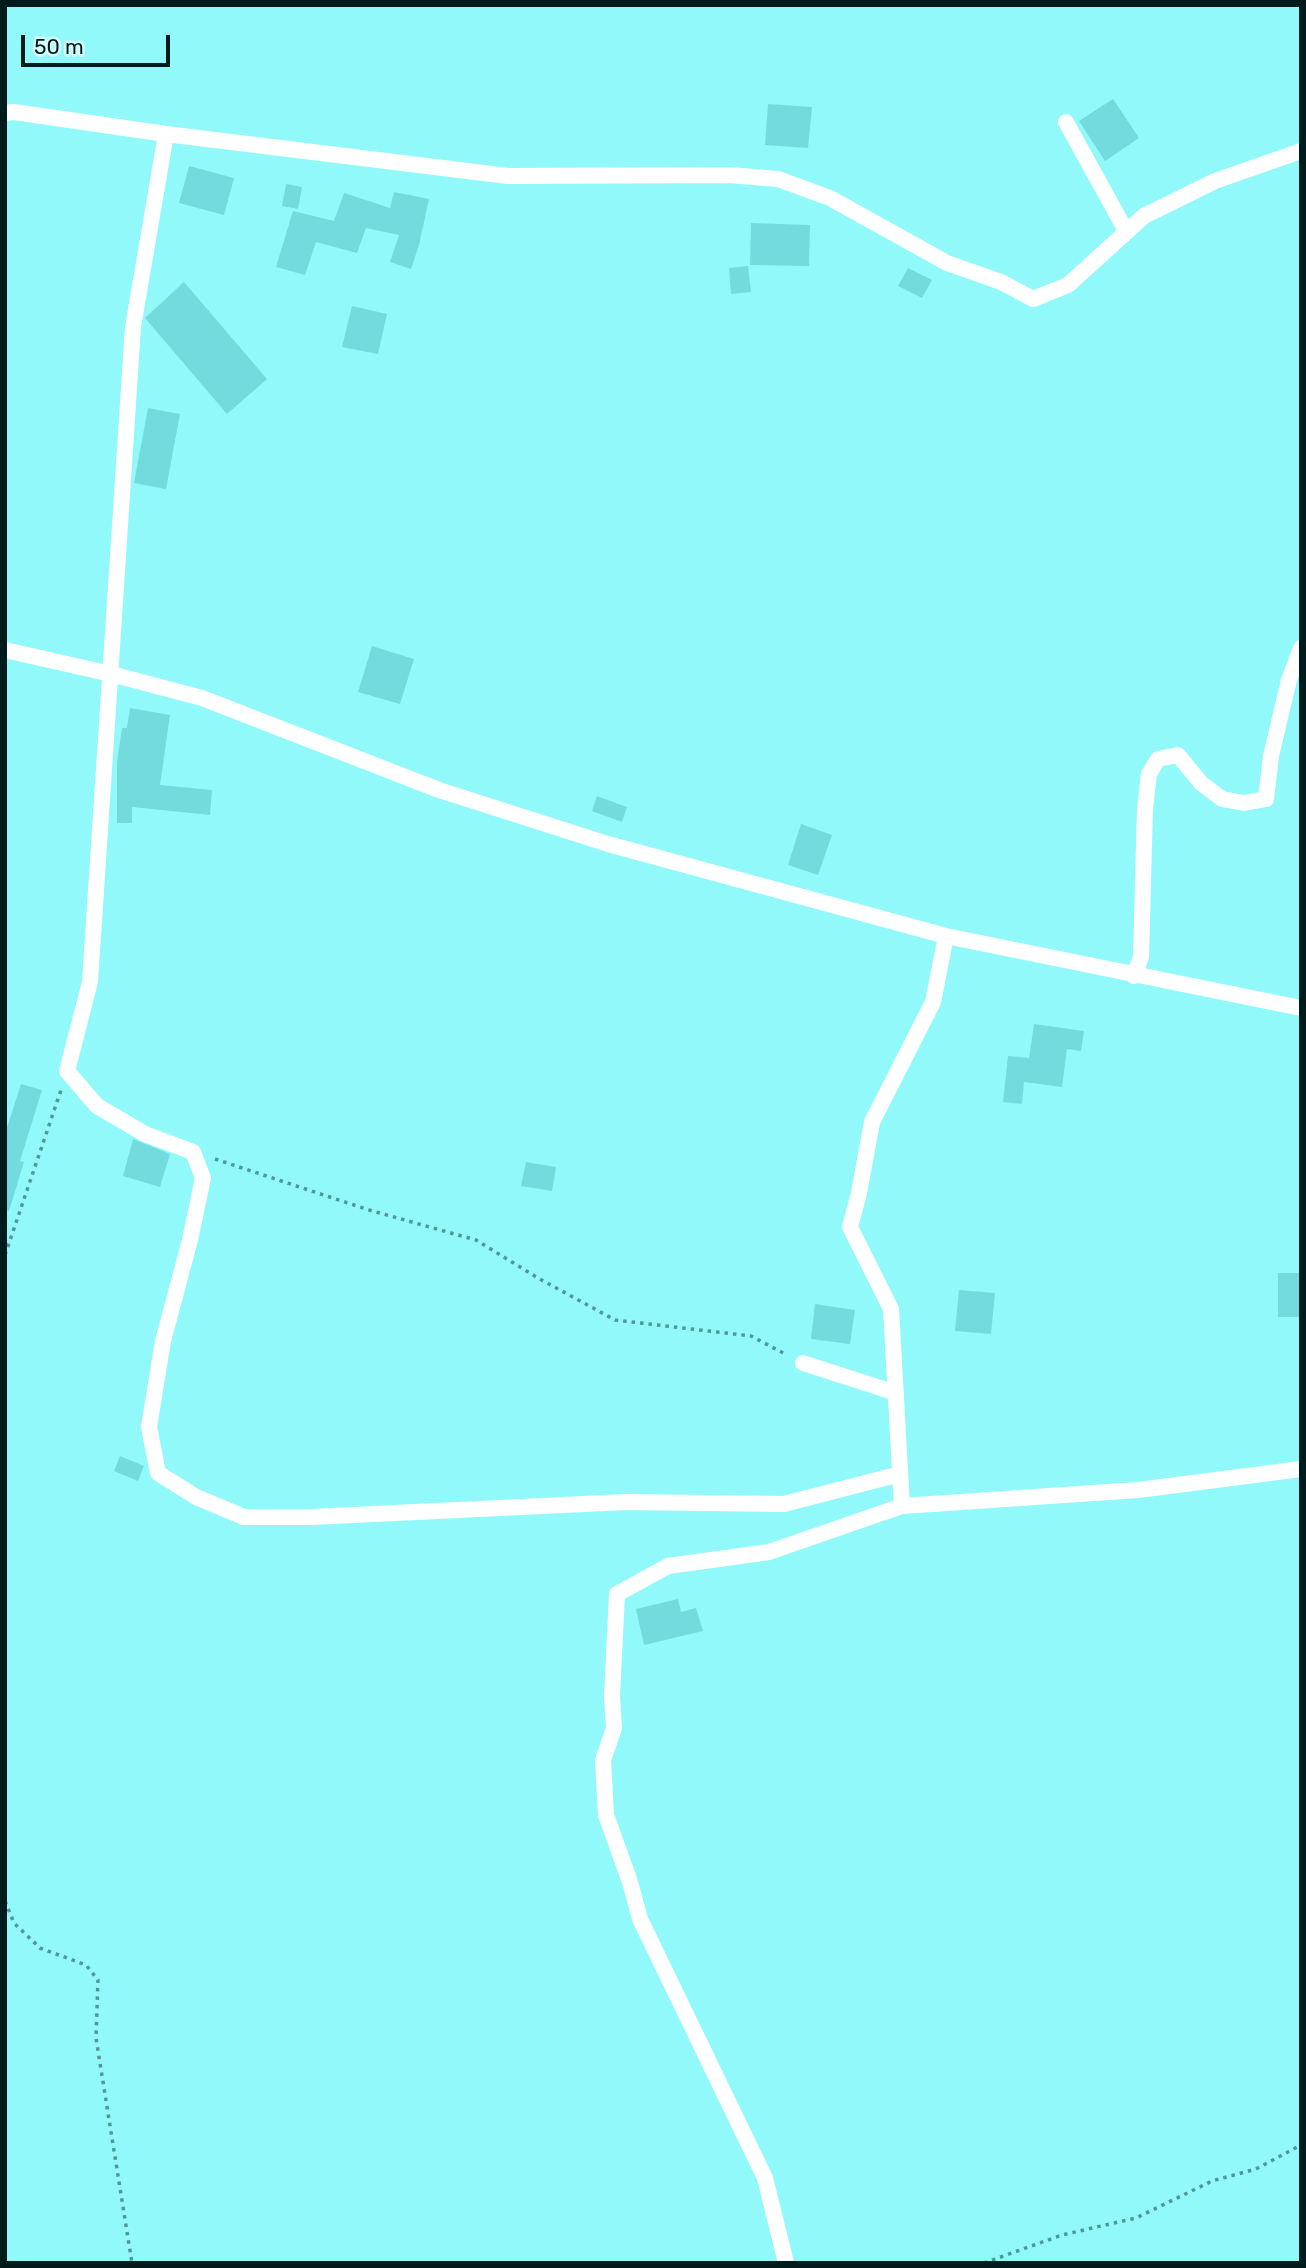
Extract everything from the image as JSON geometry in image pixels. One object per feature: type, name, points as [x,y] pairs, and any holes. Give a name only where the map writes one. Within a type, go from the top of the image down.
[{"type":"street","points":[[5,113],[14,112],[166,134],[508,176],[729,175],[778,179],[830,198],[947,263],[1001,282],[1034,299],[1068,285],[1144,216],[1215,181],[1301,151]]},
{"type":"street","points":[[1066,122],[1126,232]]},
{"type":"street","points":[[166,134],[133,327],[90,982],[67,1071],[97,1106],[145,1134],[193,1152],[203,1178],[190,1240],[163,1341],[149,1427],[158,1473],[195,1497],[244,1517],[365,1515],[626,1502],[784,1504],[900,1474]]},
{"type":"street","points":[[1134,976],[1141,957],[1145,809],[1149,774],[1158,759],[1178,755],[1201,783],[1222,799],[1244,803],[1266,799],[1271,756],[1289,680],[1301,648]]},
{"type":"street","points":[[5,650],[202,698],[439,790],[608,844],[946,936],[1301,1009]]},
{"type":"street","points":[[902,1506],[891,1309],[850,1227],[872,1122],[933,1002],[946,936]]},
{"type":"street","points":[[803,1363],[896,1393]]},
{"type":"street","points":[[786,2263],[765,2178],[640,1919],[606,1815],[603,1760],[614,1728],[612,1696],[617,1594],[668,1566],[769,1552],[902,1506],[1138,1490],[1301,1469]]},
{"type":"path","points":[[5,1255],[67,1071]]},
{"type":"path","points":[[193,1152],[369,1210],[476,1240],[615,1320],[751,1336],[803,1363]]},
{"type":"path","points":[[5,1902],[14,1923],[40,1948],[86,1965],[98,1980],[96,2038],[132,2263]]},
{"type":"path","points":[[984,2263],[1062,2235],[1136,2218],[1212,2181],[1256,2169],[1301,2145]]},
{"type":"building","points":[[1113,99],[1139,138],[1105,161],[1079,121]]},
{"type":"building","points":[[768,104],[812,107],[808,148],[765,145]]},
{"type":"building","points":[[189,166],[234,178],[224,215],[179,203]]},
{"type":"building","points":[[286,184],[302,187],[298,209],[282,206]]},
{"type":"building","points":[[394,192],[429,199],[411,269],[390,262],[399,235],[366,228],[357,253],[316,242],[305,275],[276,267],[293,211],[334,221],[344,193],[390,208]]},
{"type":"building","points":[[751,223],[810,225],[809,266],[750,265]]},
{"type":"building","points":[[748,266],[751,292],[731,294],[729,268]]},
{"type":"building","points":[[908,268],[932,280],[922,298],[898,286]]},
{"type":"building","points":[[184,282],[267,379],[227,414],[145,318]]},
{"type":"building","points":[[352,306],[387,314],[378,354],[342,347]]},
{"type":"building","points":[[148,408],[180,414],[166,489],[134,483]]},
{"type":"building","points":[[372,646],[414,659],[400,704],[358,692]]},
{"type":"building","points":[[130,708],[170,715],[160,785],[212,790],[210,815],[132,807],[132,823],[117,823],[117,762],[122,728],[127,728]]},
{"type":"building","points":[[597,796],[627,807],[622,822],[592,811]]},
{"type":"building","points":[[801,824],[832,835],[818,875],[788,865]]},
{"type":"building","points":[[1034,1024],[1084,1031],[1081,1051],[1067,1049],[1062,1087],[1024,1082],[1022,1104],[1003,1102],[1008,1056],[1029,1058]]},
{"type":"building","points":[[21,1084],[42,1090],[20,1161],[24,1162],[9,1211],[5,1210],[5,1134]]},
{"type":"building","points":[[133,1139],[170,1154],[160,1187],[123,1176]]},
{"type":"building","points":[[526,1162],[556,1167],[552,1191],[521,1186]]},
{"type":"building","points":[[1278,1273],[1301,1273],[1301,1317],[1278,1317]]},
{"type":"building","points":[[959,1290],[995,1293],[991,1334],[955,1331]]},
{"type":"building","points":[[815,1304],[855,1310],[850,1344],[811,1339]]},
{"type":"building","points":[[120,1456],[144,1466],[138,1481],[114,1471]]},
{"type":"building","points":[[678,1599],[681,1612],[696,1608],[703,1631],[644,1645],[636,1609]]}]
